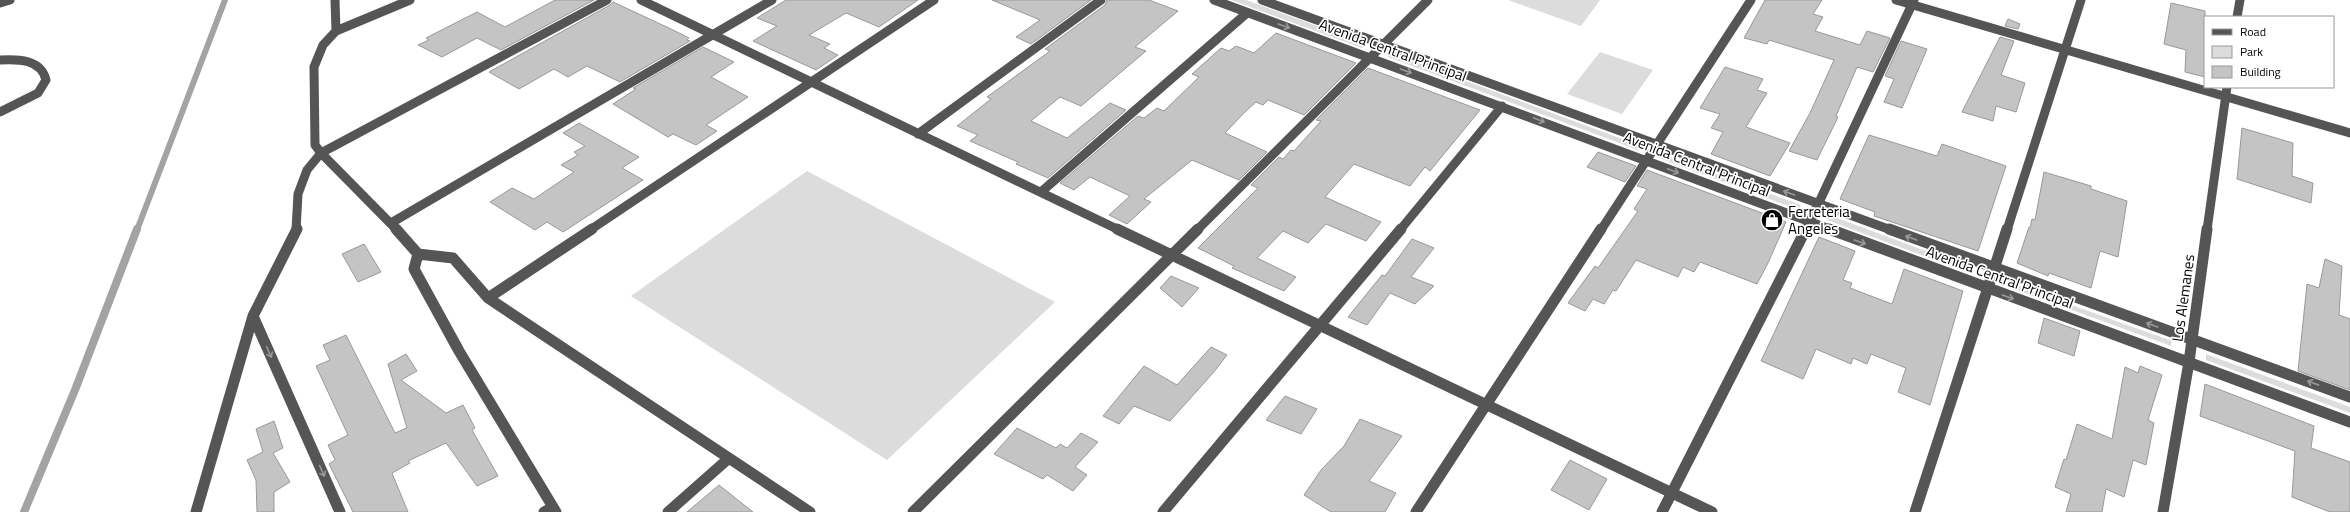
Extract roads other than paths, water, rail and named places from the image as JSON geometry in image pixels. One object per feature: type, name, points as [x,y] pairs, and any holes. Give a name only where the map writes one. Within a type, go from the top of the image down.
[{"type":"street","points":[[0,3],[10,0]]},
{"type":"street","points":[[335,0],[336,31]]},
{"type":"street","points":[[410,0],[336,31],[323,45],[314,67],[313,101],[315,146],[321,154],[391,223],[418,254],[453,258],[488,298],[728,459],[810,512]]},
{"type":"street","points":[[196,512],[253,316],[297,228],[298,194],[307,170],[321,154],[606,0]]},
{"type":"street","points":[[641,0],[1486,406],[1712,512]]},
{"type":"street","points":[[391,223],[772,0]]},
{"type":"street","points":[[488,298],[934,0]]},
{"type":"street","points":[[918,134],[1101,0]]},
{"type":"street","name":"Avenida Central Principal","points":[[1214,0],[1502,106],[1989,290],[2350,422]]},
{"type":"street","name":"Avenida Central Principal","points":[[1262,0],[2350,397]]},
{"type":"street","points":[[913,512],[1428,0]]},
{"type":"street","points":[[1416,512],[1751,0]]},
{"type":"street","points":[[1896,0],[1913,2],[2065,52],[2204,87]]},
{"type":"street","points":[[1915,512],[1989,290],[1993,268],[2081,0]]},
{"type":"street","points":[[2237,16],[2240,0]]},
{"type":"street","points":[[1662,512],[1818,204],[1913,2]]},
{"type":"street","points":[[1041,192],[1247,12]]},
{"type":"street","points":[[0,60],[21,60],[34,64],[44,71],[46,80],[38,93],[0,112]]},
{"type":"street","points":[[2210,88],[2350,133]]},
{"type":"street","name":"Los Alemanes","points":[[2163,512],[2189,362],[2226,92]]},
{"type":"street","points":[[1163,512],[1321,326],[1502,106]]},
{"type":"street","points":[[418,254],[414,269],[459,351],[551,510]]},
{"type":"street","points":[[253,316],[340,512]]},
{"type":"street","points":[[668,512],[728,459]]},
{"type":"waterway","points":[[137,230],[225,0]]},
{"type":"waterway","points":[[24,512],[75,390],[137,229]]},
{"type":"place","name":"Ferreteria Angeles","points":[[1772,220]]}]
